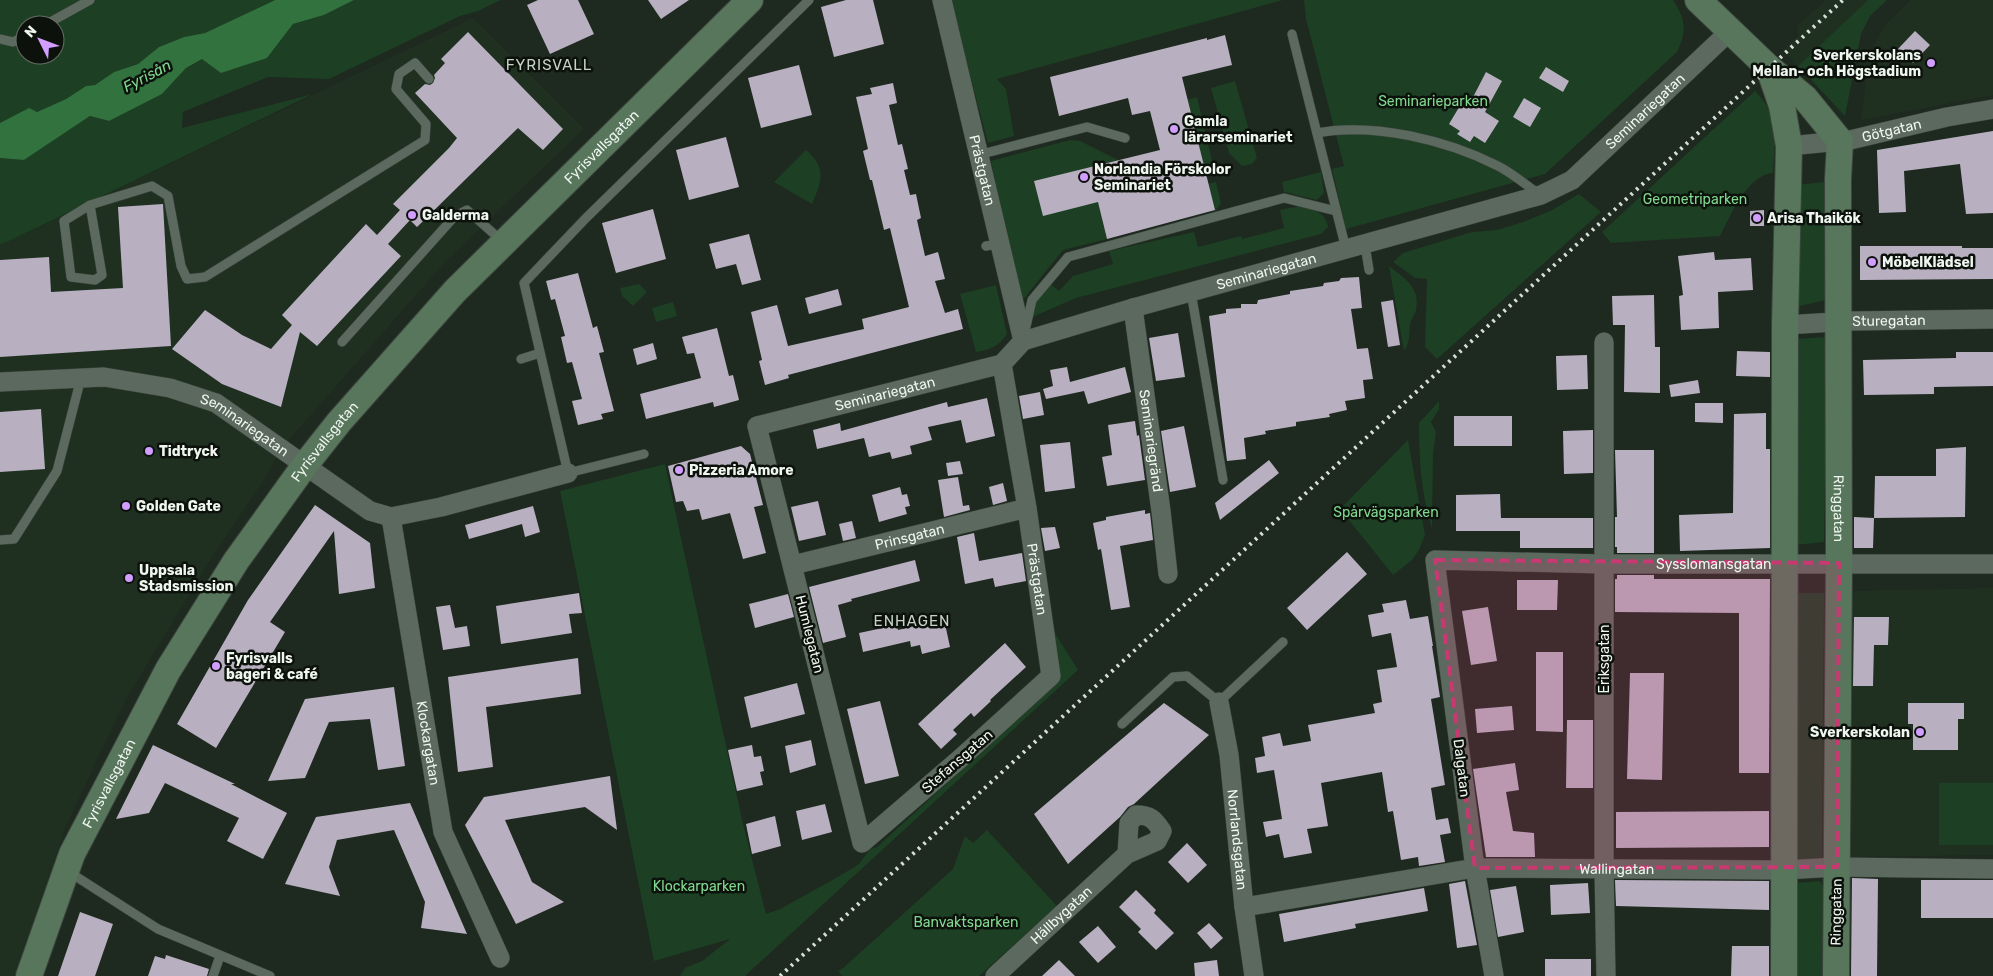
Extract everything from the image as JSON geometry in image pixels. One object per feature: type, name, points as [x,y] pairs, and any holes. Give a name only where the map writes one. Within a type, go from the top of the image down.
[{"type":"street","name":"Fyrisvallsgatan","points":[[29,976],[81,836],[168,670],[236,561],[305,465],[339,422],[455,291],[750,0]]},
{"type":"street","name":"Prästgatan","points":[[942,0],[943,22],[956,87],[968,136],[978,155],[982,195],[993,245],[1023,341]]},
{"type":"street","points":[[1698,0],[1769,68],[1805,98],[1840,141]]},
{"type":"street","name":"Seminariegatan","points":[[1023,341],[1133,308],[1541,195],[1572,180],[1730,31]]},
{"type":"street","points":[[1769,68],[1782,106],[1789,146],[1785,325],[1784,976]]},
{"type":"street","name":"Götgatan","points":[[1789,146],[1840,141],[1993,109]]},
{"type":"street","name":"Ringgatan","points":[[1836,976],[1839,563],[1838,179],[1840,141]]},
{"type":"street","name":"Seminariegränd","points":[[1133,308],[1168,574]]},
{"type":"street","name":"Sturegatan","points":[[1785,325],[1993,319]]},
{"type":"street","points":[[1002,364],[1023,341]]},
{"type":"street","name":"Eriksgatan","points":[[1604,342],[1604,869],[1606,976]]},
{"type":"street","name":"Prästgatan","points":[[1002,364],[1027,508],[1051,676]]},
{"type":"street","name":"Seminariegatan","points":[[757,426],[1002,364]]},
{"type":"street","name":"Seminariegatan","points":[[0,382],[104,377],[170,388],[216,404],[370,511],[391,517],[450,505],[568,473]]},
{"type":"street","name":"Humlegatan","points":[[757,426],[862,843]]},
{"type":"street","name":"Prinsgatan","points":[[793,565],[1027,508]]},
{"type":"street","name":"Klockargatan","points":[[391,517],[443,832],[500,958]]},
{"type":"street","name":"Sysslomansgatan","points":[[1435,560],[1604,564],[1993,564]]},
{"type":"street","name":"Dalgatan","points":[[1435,560],[1475,868],[1494,976]]},
{"type":"street","name":"Stefansgatan","points":[[862,843],[962,757],[1051,676]]},
{"type":"street","name":"Norrlandsgatan","points":[[1219,702],[1229,761],[1244,907],[1254,976]]},
{"type":"street","name":"Hällbygatan","points":[[995,976],[1127,854]]},
{"type":"street","name":"Wallingatan","points":[[1244,907],[1475,868],[1784,870],[1837,867],[1993,869]]},
{"type":"lane","points":[[63,15],[90,0]]},
{"type":"lane","points":[[568,473],[524,283],[586,218],[809,0]]},
{"type":"lane","points":[[1292,34],[1346,249]]},
{"type":"lane","points":[[0,39],[15,41]]},
{"type":"lane","points":[[90,205],[102,275],[95,280],[71,277],[64,220],[90,205],[152,186],[168,196],[181,266],[187,279],[205,277],[426,140],[426,124],[396,89],[399,74],[415,63],[429,79]]},
{"type":"lane","points":[[978,155],[1087,127],[1125,138]]},
{"type":"lane","points":[[1317,133],[1335,130],[1368,130],[1437,142],[1462,149],[1500,167],[1541,195]]},
{"type":"lane","points":[[1023,341],[1032,300],[1068,257],[1284,198],[1336,211]]},
{"type":"lane","points":[[342,342],[454,217],[467,210],[504,243]]},
{"type":"lane","points":[[1365,245],[1369,270]]},
{"type":"lane","points":[[1191,292],[1222,480]]},
{"type":"lane","points":[[520,359],[540,353]]},
{"type":"lane","points":[[0,540],[14,539],[57,471],[81,378]]},
{"type":"lane","name":"Seminariegatan","points":[[568,473],[644,454]]},
{"type":"lane","points":[[1122,724],[1173,677],[1187,676],[1219,702],[1283,642]]},
{"type":"lane","points":[[67,870],[158,929],[270,976]]},
{"type":"lane","points":[[214,976],[220,956]]},
{"type":"highlighted area","points":[[1435,560],[1839,563],[1837,867],[1475,868]]},
{"type":"shaded area","points":[[1826,0],[1868,0],[1798,66],[1783,50],[1798,36],[1797,26]]},
{"type":"shaded area","name":"Sverkerskolans Mellan- och Högstadium","points":[[1911,0],[1993,0],[1993,95],[1861,120],[1866,80],[1874,46],[1885,25]]},
{"type":"shaded area","points":[[473,18],[584,129],[444,263],[282,448],[264,480],[210,560],[124,703],[66,826],[14,976],[0,976],[0,244]]},
{"type":"shaded area","name":"Sverkerskolan","points":[[1993,588],[1993,855],[1844,857],[1848,591]]},
{"type":"green space","points":[[0,0],[275,0],[205,33],[184,37],[159,47],[138,64],[114,72],[95,85],[86,86],[66,99],[37,112],[29,109],[0,123]]},
{"type":"green space","points":[[354,0],[501,0],[478,11],[460,16],[329,79],[268,77],[183,112],[182,128],[313,94],[0,244],[0,158],[24,160],[90,116],[109,121],[162,94],[186,68],[202,59],[267,58],[293,24],[324,15]]},
{"type":"green space","points":[[950,0],[1283,0],[997,79],[1006,89],[1014,136],[988,143]]},
{"type":"green space","name":"Seminarieparken","points":[[1304,0],[1673,0],[1681,14],[1684,32],[1677,52],[1545,174],[1346,229],[1332,169],[1344,166],[1306,19]]},
{"type":"green space","points":[[1868,0],[1887,0],[1870,16],[1861,34],[1845,116],[1798,66]]},
{"type":"green space","points":[[1235,81],[1257,158],[1252,164],[1242,166],[1229,153],[1211,88]]},
{"type":"green space","name":"Geometriparken","points":[[1755,91],[1763,100],[1772,119],[1775,139],[1773,173],[1764,175],[1748,188],[1735,207],[1720,236],[1611,243],[1602,232]]},
{"type":"green space","points":[[1197,97],[1215,173],[1206,175],[1187,100]]},
{"type":"green space","points":[[1070,140],[1080,141],[1118,160],[1109,199],[1114,217],[1102,220],[1107,239],[1063,250],[1022,301],[1017,289],[991,161]]},
{"type":"green space","points":[[806,150],[817,163],[821,175],[812,204],[774,182]]},
{"type":"green space","points":[[1321,172],[1324,193],[1317,200],[1284,192],[1282,182]]},
{"type":"green space","points":[[1216,182],[1221,203],[1215,212],[1208,184]]},
{"type":"green space","points":[[1825,182],[1825,300],[1796,307],[1796,185]]},
{"type":"green space","points":[[1579,194],[1601,212],[1437,359],[1425,347],[1427,279],[1415,278],[1393,262],[1403,253],[1472,232],[1497,230],[1526,221],[1552,210]]},
{"type":"green space","points":[[1301,206],[1319,212],[1325,218],[1328,227],[1321,234],[1076,298],[1028,319],[1037,300],[1049,283],[1059,291],[1073,276],[1113,264],[1109,251],[1194,232],[1198,247],[1241,236],[1242,239],[1284,228],[1280,210]]},
{"type":"green space","points":[[1389,266],[1410,284],[1416,295],[1416,310],[1404,351]]},
{"type":"green space","points":[[639,284],[647,292],[633,306],[622,296],[620,288]]},
{"type":"green space","points":[[996,285],[1007,334],[994,347],[976,352],[960,294]]},
{"type":"green space","points":[[673,302],[677,316],[656,322],[652,308]]},
{"type":"green space","points":[[1827,337],[1824,542],[1795,545],[1796,339]]},
{"type":"green space","points":[[1439,401],[1439,409],[1431,422],[1436,432],[1433,454],[1432,528],[1421,476],[1419,423]]},
{"type":"green space","name":"Spårvägsparken","points":[[1408,440],[1425,535],[1419,550],[1412,560],[1393,575],[1340,509]]},
{"type":"green space","name":"Klockarparken","points":[[665,464],[743,824],[766,914],[780,909],[859,864],[870,849],[877,847],[1053,687],[1058,672],[1058,665],[1053,630],[1078,670],[745,976],[680,976],[685,968],[702,961],[730,939],[654,961],[560,491]]},
{"type":"green space","points":[[1795,593],[1824,593],[1822,862],[1791,864]]},
{"type":"green space","points":[[1939,783],[1993,783],[1993,845],[1939,845]]},
{"type":"green space","name":"Banvaktsparken","points":[[987,830],[1057,906],[979,976],[842,976],[838,971],[953,869],[965,836],[973,843]]},
{"type":"green space","points":[[1820,881],[1828,898],[1827,976],[1793,976],[1796,883]]},
{"type":"water","name":"Fyrisån","points":[[275,0],[354,0],[324,15],[293,24],[267,58],[221,73],[202,59],[186,68],[162,94],[109,121],[90,116],[24,160],[0,158],[0,123],[29,108],[37,112],[66,99],[86,86],[95,85],[114,72],[138,64],[159,47],[184,37],[205,33]]},
{"type":"building","points":[[538,0],[578,0],[594,34],[550,54],[527,5]]},
{"type":"building","points":[[648,0],[689,0],[661,19]]},
{"type":"building","points":[[846,0],[873,0],[884,44],[834,57],[821,7]]},
{"type":"building","points":[[1915,31],[1930,45],[1913,63],[1898,49]]},
{"type":"building","name":"Galderma","points":[[468,32],[563,129],[543,150],[518,128],[417,227],[410,220],[388,244],[401,256],[317,346],[300,332],[281,407],[222,384],[172,349],[205,310],[242,335],[271,349],[292,325],[282,315],[366,224],[377,235],[400,210],[393,204],[457,138],[415,93],[425,84],[430,85],[433,83],[434,75],[445,63],[441,59]]},
{"type":"building","name":"Gamla lärarseminariet","points":[[1225,35],[1232,65],[1182,77],[1215,210],[1107,239],[1098,202],[1043,216],[1034,181],[1160,150],[1150,111],[1132,115],[1128,98],[1059,116],[1050,77]]},
{"type":"building","points":[[799,65],[812,115],[761,128],[748,78]]},
{"type":"building","points":[[1546,67],[1569,81],[1563,92],[1539,78]]},
{"type":"building","points":[[1486,72],[1502,81],[1485,112],[1499,121],[1485,143],[1474,136],[1470,142],[1457,134],[1460,131],[1449,124],[1464,99],[1470,103]]},
{"type":"building","points":[[893,83],[897,103],[889,105],[898,145],[902,144],[908,169],[904,170],[910,195],[916,194],[921,218],[917,220],[925,256],[938,252],[945,279],[935,281],[945,313],[958,309],[963,329],[788,375],[789,378],[765,385],[759,361],[762,360],[751,312],[777,305],[788,346],[864,329],[862,319],[909,307],[890,228],[884,230],[872,180],[870,180],[863,151],[868,149],[856,97],[872,94],[870,88]]},
{"type":"building","points":[[1524,98],[1541,108],[1530,127],[1513,117]]},
{"type":"building","points":[[1993,131],[1993,213],[1966,214],[1960,164],[1904,171],[1906,212],[1879,213],[1877,150]]},
{"type":"building","points":[[726,137],[739,187],[689,200],[676,150]]},
{"type":"building","points":[[163,204],[171,346],[0,357],[0,260],[49,257],[51,292],[123,288],[118,207]]},
{"type":"building","points":[[653,209],[666,259],[616,273],[602,223]]},
{"type":"building","name":"Arisa Thaikök","points":[[1764,210],[1764,226],[1750,226],[1750,211]]},
{"type":"building","points":[[749,234],[761,280],[742,285],[736,264],[716,269],[709,244]]},
{"type":"building","points":[[1860,246],[1962,246],[1962,248],[1993,248],[1993,279],[1860,280]]},
{"type":"building","points":[[1714,252],[1715,260],[1751,258],[1753,290],[1718,292],[1719,328],[1681,330],[1679,296],[1683,295],[1678,256]]},
{"type":"building","points":[[578,273],[593,328],[597,326],[604,352],[599,353],[614,411],[601,414],[603,419],[578,425],[572,401],[582,399],[572,362],[567,363],[561,337],[565,336],[555,299],[551,300],[546,281]]},
{"type":"building","points":[[1359,277],[1362,308],[1351,309],[1357,349],[1368,348],[1373,379],[1363,380],[1365,398],[1345,401],[1347,410],[1329,414],[1330,417],[1296,422],[1296,426],[1265,431],[1266,434],[1244,438],[1246,459],[1227,461],[1209,316],[1226,313],[1226,309],[1241,308],[1241,304],[1257,304],[1258,300],[1290,294],[1290,291],[1323,286],[1324,283],[1339,281],[1341,278]]},
{"type":"building","points":[[838,289],[842,305],[809,314],[805,298]]},
{"type":"building","points":[[1654,295],[1655,347],[1660,347],[1660,393],[1624,392],[1625,325],[1613,325],[1612,296]]},
{"type":"building","points":[[1393,300],[1400,345],[1388,347],[1381,302]]},
{"type":"building","points":[[717,328],[729,376],[733,375],[739,400],[714,407],[713,402],[646,419],[640,394],[701,378],[694,353],[687,354],[682,337]]},
{"type":"building","points":[[1178,333],[1185,377],[1156,381],[1149,338]]},
{"type":"building","points":[[653,343],[657,359],[637,365],[633,349]]},
{"type":"building","points":[[1737,351],[1770,352],[1770,377],[1736,376]]},
{"type":"building","points":[[1956,352],[1993,352],[1993,386],[1934,387],[1934,394],[1864,395],[1863,360],[1956,358]]},
{"type":"building","points":[[1587,355],[1588,389],[1557,390],[1556,356]]},
{"type":"building","points":[[1067,367],[1070,382],[1125,367],[1131,392],[1088,404],[1084,391],[1046,399],[1043,389],[1053,386],[1050,370]]},
{"type":"building","points":[[1698,380],[1700,393],[1671,397],[1669,385]]},
{"type":"building","points":[[1040,392],[1044,415],[1023,419],[1019,396]]},
{"type":"building","points":[[987,398],[995,436],[966,443],[961,420],[928,427],[932,440],[910,446],[912,454],[892,459],[890,452],[869,457],[864,438],[817,449],[813,430],[840,423],[841,431],[947,402],[948,407]]},
{"type":"building","points":[[1695,403],[1723,403],[1723,423],[1695,422]]},
{"type":"building","points":[[41,409],[45,469],[0,472],[0,412]]},
{"type":"building","points":[[1766,413],[1766,449],[1770,449],[1770,548],[1680,551],[1679,515],[1733,513],[1734,414]]},
{"type":"building","points":[[1454,416],[1512,416],[1512,446],[1454,446]]},
{"type":"building","points":[[1135,421],[1137,436],[1139,435],[1145,480],[1107,486],[1102,457],[1112,455],[1108,425]]},
{"type":"building","points":[[1184,426],[1196,487],[1170,492],[1161,431]]},
{"type":"building","points":[[1593,430],[1593,473],[1564,474],[1563,431]]},
{"type":"building","points":[[1070,442],[1075,488],[1045,492],[1040,445]]},
{"type":"building","points":[[741,446],[750,454],[763,505],[754,507],[766,553],[743,559],[730,513],[702,520],[699,509],[687,511],[683,501],[676,502],[668,466]]},
{"type":"building","points":[[1966,447],[1965,517],[1874,518],[1875,476],[1936,476],[1936,449]]},
{"type":"building","points":[[1615,450],[1654,450],[1654,553],[1617,553],[1617,547],[1615,547],[1615,517],[1617,517]]},
{"type":"building","points":[[1269,460],[1279,473],[1220,520],[1215,503]]},
{"type":"building","points":[[960,461],[963,474],[948,476],[946,463]]},
{"type":"building","points":[[958,477],[963,506],[969,505],[970,510],[944,517],[938,480]]},
{"type":"building","points":[[1003,483],[1007,501],[993,505],[989,487]]},
{"type":"building","points":[[900,487],[902,495],[907,494],[910,506],[905,507],[907,514],[879,522],[872,495]]},
{"type":"building","points":[[1500,494],[1501,518],[1593,518],[1593,548],[1520,548],[1520,531],[1456,531],[1456,495]]},
{"type":"building","points":[[818,501],[826,535],[799,541],[791,507]]},
{"type":"building","points":[[315,505],[370,543],[375,588],[339,594],[334,531],[270,622],[285,632],[216,748],[177,724],[248,600]]},
{"type":"building","points":[[533,506],[540,532],[525,537],[522,524],[469,539],[465,525]]},
{"type":"building","points":[[1145,510],[1145,514],[1150,513],[1153,540],[1120,546],[1130,607],[1111,610],[1101,549],[1098,550],[1093,523],[1106,520],[1106,517]]},
{"type":"building","points":[[1854,517],[1874,518],[1873,548],[1854,548]]},
{"type":"building","points":[[852,521],[856,538],[843,541],[839,524]]},
{"type":"building","points":[[1055,527],[1060,548],[1045,551],[1041,528]]},
{"type":"building","points":[[974,533],[979,561],[1022,553],[1026,581],[995,587],[993,578],[965,584],[957,537]]},
{"type":"building","points":[[1347,552],[1367,574],[1307,630],[1287,608]]},
{"type":"building","points":[[915,560],[920,581],[851,599],[852,601],[838,605],[846,637],[823,643],[809,587]]},
{"type":"building","points":[[1617,575],[1654,575],[1654,579],[1770,579],[1769,773],[1739,773],[1739,613],[1615,612],[1615,579],[1617,579]]},
{"type":"building","points":[[1517,580],[1558,580],[1557,610],[1517,610]]},
{"type":"building","points":[[579,593],[582,613],[569,614],[572,633],[501,644],[496,606]]},
{"type":"building","points":[[788,594],[794,617],[755,628],[749,604]]},
{"type":"building","points":[[1406,600],[1410,619],[1428,616],[1433,646],[1440,697],[1431,699],[1445,785],[1431,788],[1436,820],[1448,818],[1451,833],[1440,835],[1445,862],[1419,866],[1418,857],[1401,860],[1393,811],[1388,812],[1382,772],[1321,783],[1328,826],[1307,829],[1312,853],[1284,858],[1279,834],[1266,837],[1263,822],[1282,819],[1274,770],[1257,773],[1255,758],[1265,756],[1262,737],[1280,733],[1283,746],[1311,741],[1308,725],[1375,713],[1373,704],[1382,702],[1377,670],[1397,667],[1391,633],[1372,637],[1368,615],[1384,612],[1382,604]]},
{"type":"building","points":[[450,605],[455,628],[467,626],[470,646],[443,650],[436,607]]},
{"type":"building","points":[[1488,607],[1497,661],[1471,665],[1462,611]]},
{"type":"building","points":[[1854,617],[1889,617],[1888,645],[1874,645],[1873,686],[1853,686]]},
{"type":"building","points":[[944,619],[950,647],[922,654],[920,645],[911,647],[910,641],[863,652],[859,633],[897,625],[898,630]]},
{"type":"building","points":[[1005,643],[1026,667],[974,717],[971,713],[953,730],[957,734],[941,749],[918,724]]},
{"type":"building","points":[[1536,652],[1563,652],[1563,732],[1536,731]]},
{"type":"building","points":[[578,658],[581,694],[486,707],[493,767],[458,772],[448,677]]},
{"type":"building","points":[[1630,673],[1664,673],[1662,780],[1627,779]]},
{"type":"building","points":[[797,683],[805,714],[751,728],[744,697]]},
{"type":"building","points":[[394,687],[405,766],[378,770],[370,719],[329,722],[305,778],[268,781],[305,699]]},
{"type":"building","points":[[880,701],[899,776],[865,784],[847,709]]},
{"type":"building","points":[[1164,703],[1209,735],[1134,804],[1128,807],[1120,817],[1068,864],[1034,814]]},
{"type":"building","points":[[1908,703],[1964,703],[1964,719],[1958,719],[1958,750],[1913,750],[1913,724],[1908,724]]},
{"type":"building","points":[[1512,706],[1514,730],[1477,733],[1475,709]]},
{"type":"building","points":[[1567,720],[1593,720],[1593,788],[1566,788]]},
{"type":"building","points":[[811,740],[816,765],[790,773],[785,746]]},
{"type":"building","points":[[153,745],[235,784],[231,784],[287,813],[263,859],[227,841],[239,818],[165,783],[149,813],[116,819]]},
{"type":"building","points":[[752,745],[754,757],[761,756],[764,771],[760,772],[763,785],[737,791],[728,750]]},
{"type":"building","points":[[1515,763],[1519,790],[1506,792],[1513,831],[1534,833],[1535,857],[1486,857],[1473,769]]},
{"type":"building","points":[[610,776],[617,830],[585,807],[505,820],[532,882],[564,902],[516,924],[465,825],[484,797]]},
{"type":"building","points":[[410,803],[467,934],[421,928],[425,902],[394,830],[337,840],[329,867],[340,896],[285,884],[316,817]]},
{"type":"building","points":[[825,804],[832,832],[802,840],[796,811]]},
{"type":"building","points":[[1769,811],[1769,847],[1616,848],[1616,812]]},
{"type":"building","points":[[775,816],[781,846],[752,854],[746,824]]},
{"type":"building","points":[[1187,843],[1207,865],[1188,883],[1168,862]]},
{"type":"building","points":[[1852,878],[1878,879],[1877,976],[1851,976]]},
{"type":"building","points":[[1615,880],[1769,881],[1769,910],[1616,906]]},
{"type":"building","points":[[1921,880],[1993,880],[1993,918],[1921,918]]},
{"type":"building","points":[[1465,881],[1477,945],[1457,948],[1449,884]]},
{"type":"building","points":[[1588,883],[1590,913],[1551,915],[1550,885]]},
{"type":"building","points":[[1516,886],[1524,932],[1498,937],[1490,890]]},
{"type":"building","points":[[1424,888],[1428,911],[1355,924],[1356,928],[1284,942],[1279,914]]},
{"type":"building","points":[[1136,890],[1156,910],[1154,913],[1174,933],[1156,950],[1138,932],[1141,929],[1119,907]]},
{"type":"building","points":[[80,912],[113,924],[95,976],[58,976]]},
{"type":"building","points":[[1209,923],[1223,938],[1211,949],[1197,933]]},
{"type":"building","points":[[1098,926],[1116,947],[1098,963],[1079,942]]},
{"type":"building","points":[[1732,946],[1769,946],[1769,976],[1731,976]]},
{"type":"building","points":[[166,955],[209,969],[207,976],[148,976],[155,956],[165,959]]},
{"type":"building","points":[[1545,959],[1591,959],[1591,976],[1545,976]]},
{"type":"building","points":[[1059,960],[1075,976],[1042,976]]},
{"type":"building","points":[[1217,960],[1219,976],[1195,976],[1194,963]]},
{"type":"railway","points":[[780,976],[1843,0]]},
{"type":"place","name":"Sverkerskolans Mellan- och Högstadium","points":[[1931,63]]},
{"type":"place","name":"Gamla lärarseminariet","points":[[1174,129]]},
{"type":"place","name":"Norlandia Förskolor Seminariet","points":[[1084,177]]},
{"type":"place","name":"Galderma","points":[[412,215]]},
{"type":"place","name":"Arisa Thaikök","points":[[1757,218]]},
{"type":"place","name":"MöbelKlädsel","points":[[1872,262]]},
{"type":"place","name":"Tidtryck","points":[[149,451]]},
{"type":"place","name":"Pizzeria Amore","points":[[679,470]]},
{"type":"place","name":"Golden Gate","points":[[126,506]]},
{"type":"place","name":"Uppsala Stadsmission","points":[[129,578]]},
{"type":"place","name":"Fyrisvalls bageri & café","points":[[216,666]]},
{"type":"place","name":"Sverkerskolan","points":[[1920,732]]},
{"type":"district","name":"FYRISVALL","points":[[549,65]]},
{"type":"district","name":"ENHAGEN","points":[[912,621]]}]
